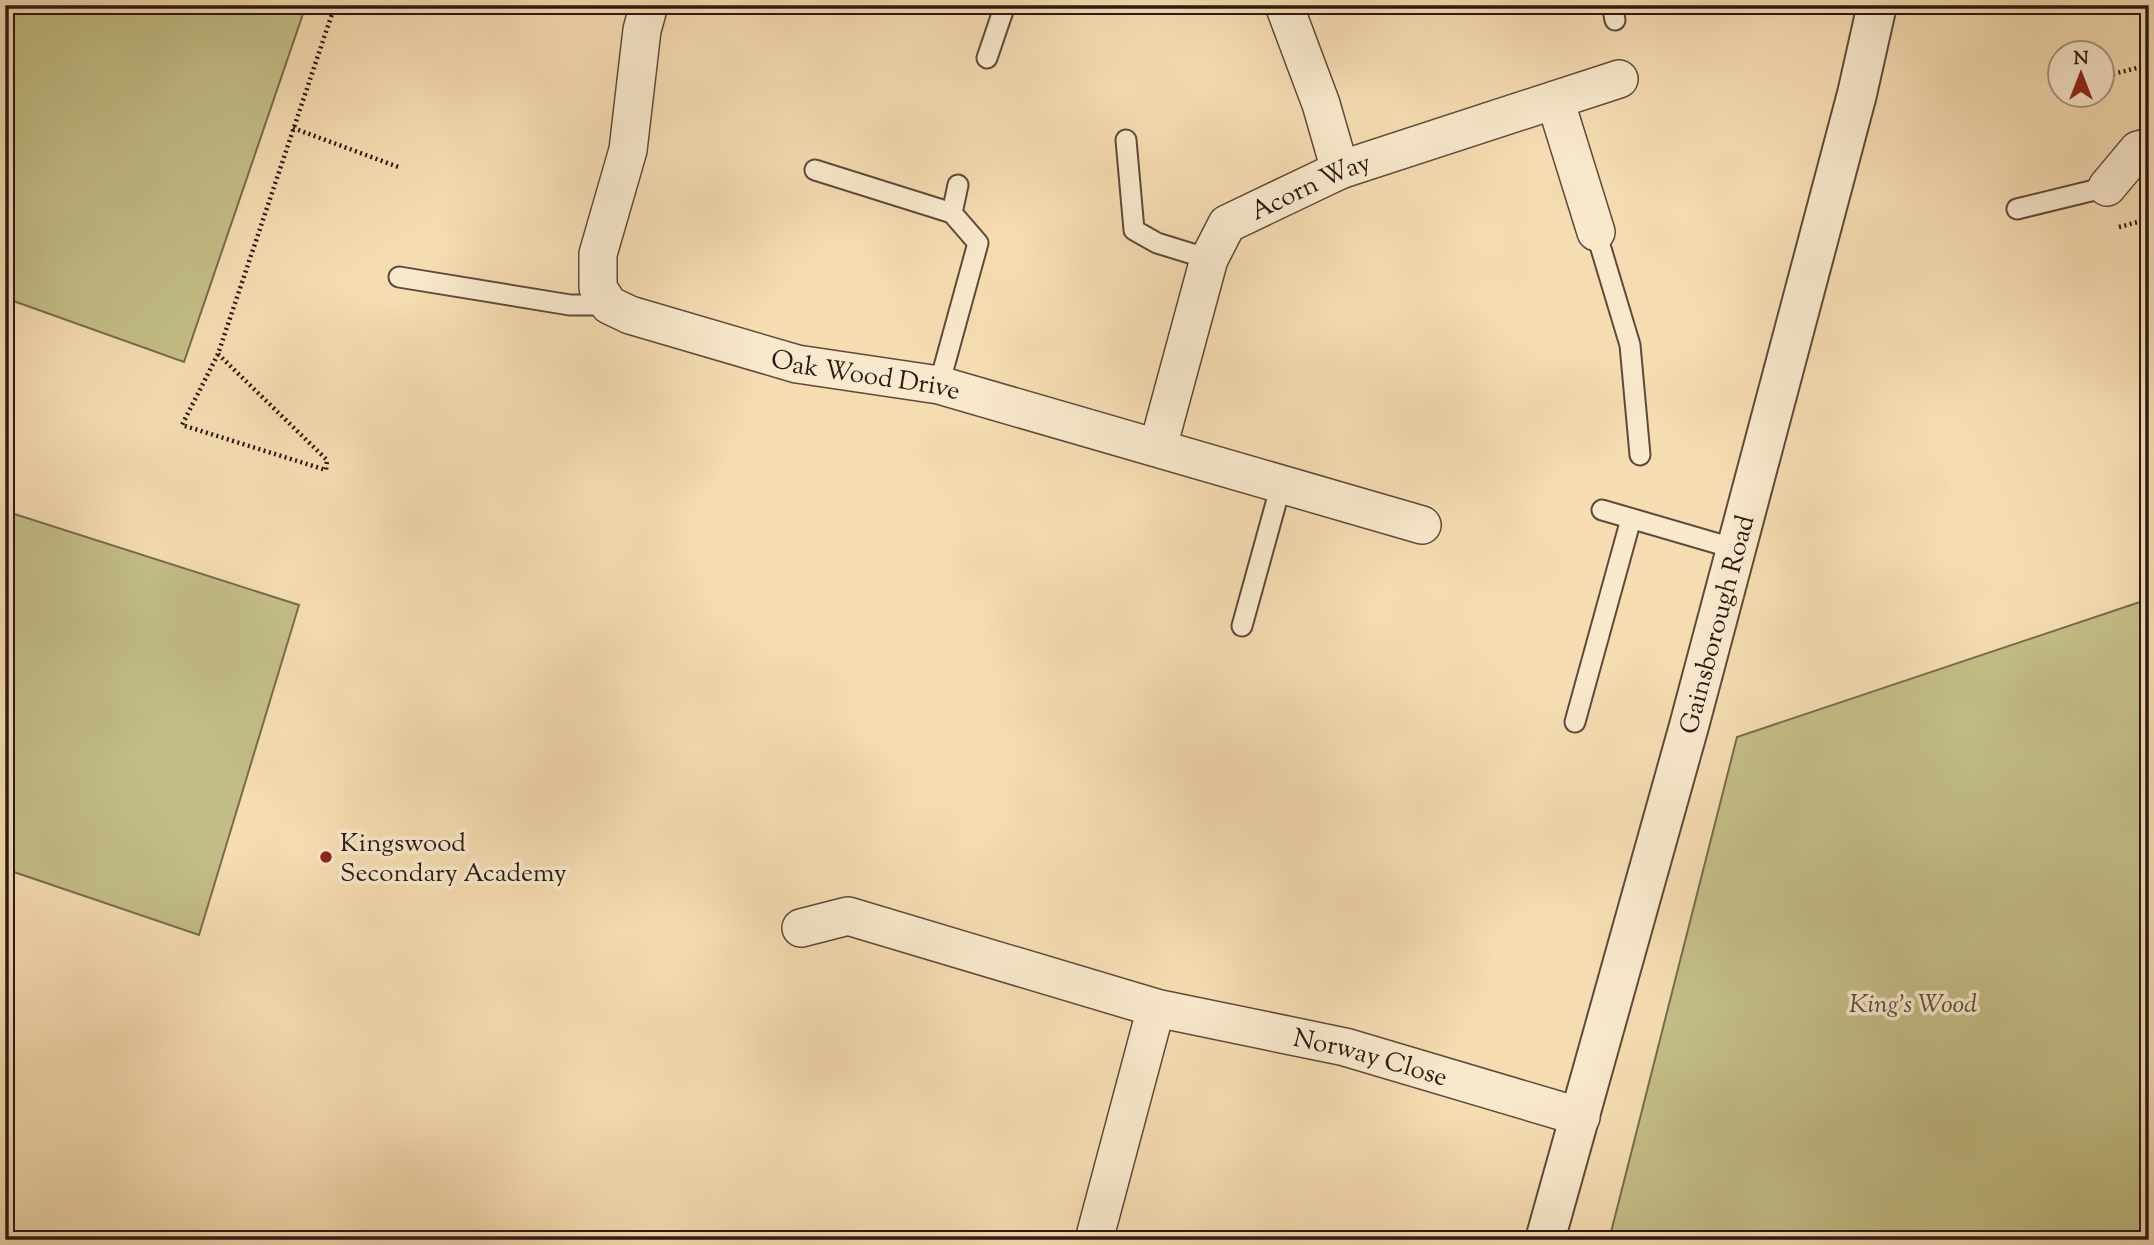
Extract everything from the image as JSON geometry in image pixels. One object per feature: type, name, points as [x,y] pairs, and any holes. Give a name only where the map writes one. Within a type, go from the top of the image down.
[{"type":"street","points":[[609,305],[598,288],[598,254],[628,150],[642,30],[649,5]]},
{"type":"street","points":[[1284,5],[1321,104],[1340,170]]},
{"type":"street","name":"Gainsborough Road","points":[[1545,1240],[1736,549],[1857,94],[1877,5]]},
{"type":"street","name":"Acorn Way","points":[[1158,447],[1209,259],[1227,224],[1340,170],[1619,79]]},
{"type":"street","points":[[1555,100],[1596,232]]},
{"type":"street","points":[[2108,187],[2138,150],[2149,147]]},
{"type":"street","name":"Oak Wood Drive","points":[[609,305],[630,315],[797,364],[939,385],[1422,525]]},
{"type":"street","name":"Norway Close","points":[[801,928],[848,916],[1156,1008],[1345,1047],[1581,1117]]},
{"type":"street","points":[[1094,1240],[1156,1008]]},
{"type":"lane","points":[[987,58],[1005,5]]},
{"type":"lane","points":[[1126,140],[1135,230],[1157,243],[1209,259]]},
{"type":"lane","points":[[815,170],[952,213],[978,243],[939,385]]},
{"type":"lane","points":[[952,213],[958,186]]},
{"type":"lane","points":[[2017,209],[2108,187]]},
{"type":"lane","points":[[1596,232],[1630,345],[1640,455]]},
{"type":"lane","points":[[399,277],[570,305],[609,305]]},
{"type":"lane","points":[[1242,626],[1281,485]]},
{"type":"lane","points":[[1602,510],[1736,549]]},
{"type":"lane","points":[[1575,723],[1631,519]]},
{"type":"path","points":[[218,354],[327,460],[326,470],[182,425],[218,354],[335,5]]},
{"type":"path","points":[[2116,73],[2149,65]]},
{"type":"path","points":[[293,128],[401,168]]},
{"type":"path","points":[[2119,227],[2149,219]]},
{"type":"green space","points":[[5,5],[306,5],[184,362],[5,298]]},
{"type":"green space","points":[[5,511],[299,605],[199,935],[5,869]]},
{"type":"green space","name":"King's Wood","points":[[2149,599],[2149,1240],[1609,1240],[1737,737]]},
{"type":"place","name":"Kingswood Secondary Academy","points":[[326,857]]}]
